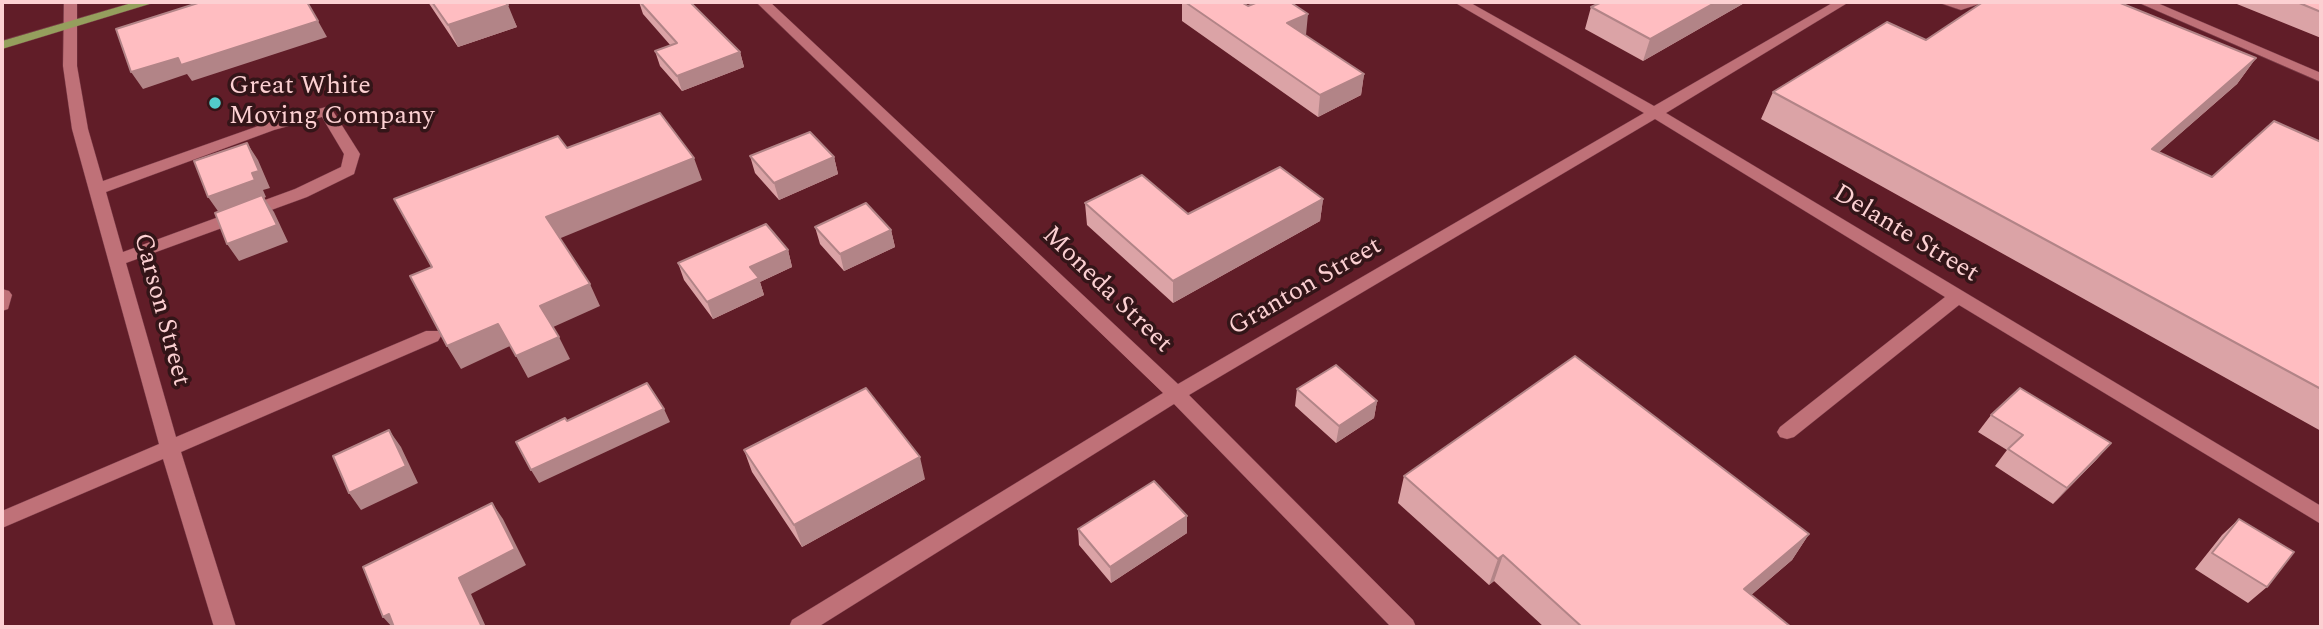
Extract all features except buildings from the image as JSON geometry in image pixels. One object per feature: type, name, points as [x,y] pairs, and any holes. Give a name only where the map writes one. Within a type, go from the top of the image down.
[{"type":"main road","points":[[2,45],[149,2]]},
{"type":"street","name":"Carson Street","points":[[70,2],[70,66],[80,129],[170,449],[225,627]]},
{"type":"street","name":"Moneda Street","points":[[763,2],[1176,394],[1405,627]]},
{"type":"street","name":"Delante Street","points":[[1460,2],[1657,114],[2321,516]]},
{"type":"street","name":"Granton Street","points":[[800,627],[1176,394],[1657,114],[1843,2]]},
{"type":"street","points":[[1944,2],[1961,6],[1978,2]]},
{"type":"street","points":[[2144,2],[2321,78]]},
{"type":"street","points":[[2157,26],[2183,19]]},
{"type":"street","points":[[97,189],[269,127],[326,111],[352,154],[348,170],[301,193],[117,260]]},
{"type":"street","points":[[1787,432],[1958,296]]},
{"type":"street","points":[[2,520],[432,336]]},
{"type":"place","name":"Great White Moving Company","points":[[215,103]]}]
